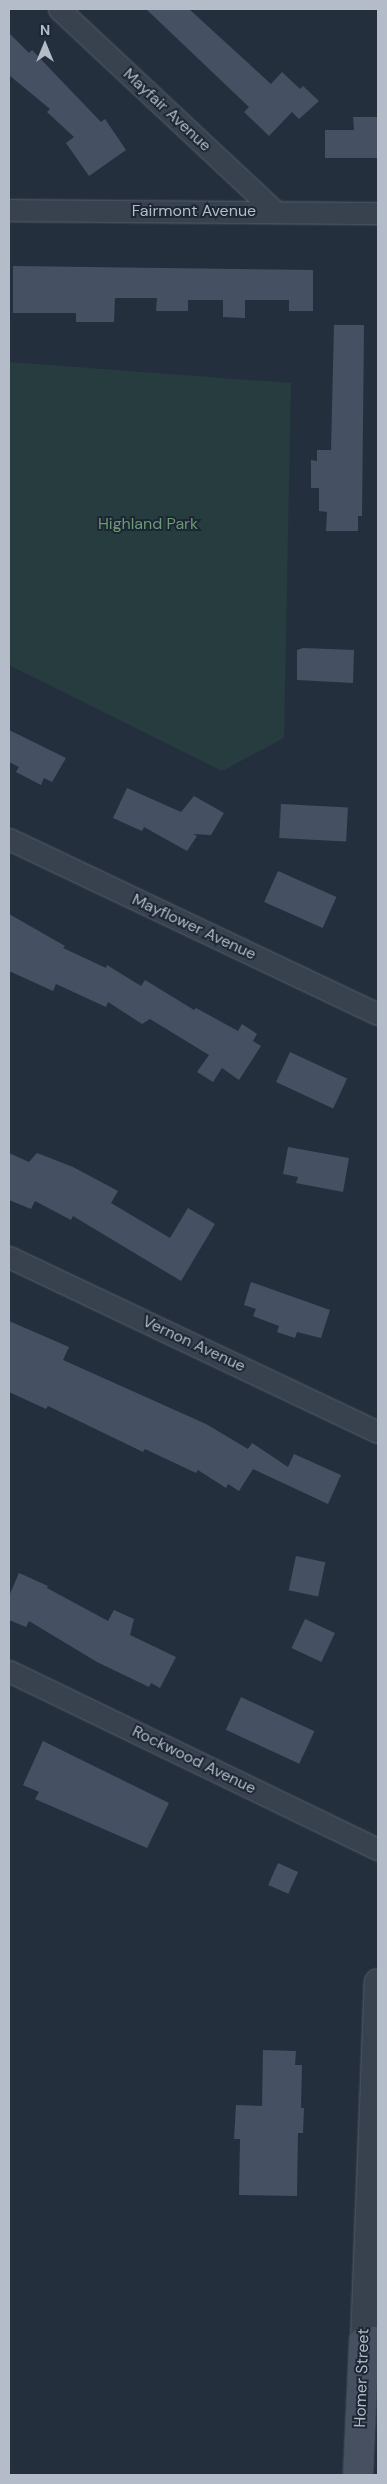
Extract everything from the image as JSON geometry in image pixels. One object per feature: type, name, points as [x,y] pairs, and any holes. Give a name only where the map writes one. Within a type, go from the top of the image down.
[{"type":"main road","name":"Homer Street","points":[[358,2475],[371,2341]]},
{"type":"street","name":"Mayfair Avenue","points":[[59,9],[276,212]]},
{"type":"street","name":"Fairmont Avenue","points":[[9,210],[378,213]]},
{"type":"street","name":"Mayflower Avenue","points":[[9,839],[378,1014]]},
{"type":"street","name":"Vernon Avenue","points":[[9,1257],[378,1432]]},
{"type":"street","name":"Rockwood Avenue","points":[[9,1671],[378,1849]]},
{"type":"street","name":"Homer Street","points":[[371,2341],[378,1982]]},
{"type":"green space","name":"Highland Park","points":[[9,362],[291,383],[284,738],[222,771],[9,665]]},
{"type":"building","points":[[146,9],[189,9],[271,84],[282,72],[300,89],[303,86],[319,101],[299,119],[292,112],[269,136],[244,112],[249,107]]},
{"type":"building","points":[[9,33],[29,53],[32,50],[101,122],[105,119],[126,150],[89,176],[66,143],[74,137],[47,112],[50,109],[9,75]]},
{"type":"building","points":[[353,117],[378,117],[378,158],[325,158],[325,130],[354,130]]},
{"type":"building","points":[[13,266],[313,270],[313,311],[289,311],[289,300],[245,300],[245,318],[223,317],[223,300],[188,300],[188,311],[156,311],[157,298],[115,298],[114,322],[76,322],[76,313],[13,313]]},
{"type":"building","points":[[334,325],[364,325],[362,516],[358,516],[358,531],[326,531],[327,512],[319,511],[319,488],[311,488],[311,460],[317,461],[317,450],[331,450]]},
{"type":"building","points":[[303,648],[354,650],[353,683],[297,680],[297,650]]},
{"type":"building","points":[[9,730],[66,758],[52,782],[44,778],[41,785],[16,772],[19,767],[9,762]]},
{"type":"building","points":[[127,788],[181,812],[194,796],[224,813],[211,835],[193,834],[197,836],[187,851],[144,827],[142,831],[113,818]]},
{"type":"building","points":[[281,804],[348,808],[346,841],[279,838]]},
{"type":"building","points":[[278,871],[336,897],[323,928],[264,902]]},
{"type":"building","points":[[9,914],[65,946],[63,948],[106,968],[107,965],[141,986],[145,980],[194,1010],[196,1008],[238,1031],[242,1024],[257,1034],[253,1041],[261,1046],[239,1080],[222,1068],[213,1082],[197,1072],[209,1055],[150,1019],[142,1024],[108,1002],[106,1007],[56,984],[53,991],[9,971]]},
{"type":"building","points":[[290,1052],[347,1079],[333,1109],[276,1082]]},
{"type":"building","points":[[288,1147],[349,1158],[343,1192],[296,1183],[298,1177],[283,1174]]},
{"type":"building","points":[[9,1153],[29,1162],[37,1153],[73,1167],[118,1191],[111,1203],[170,1238],[188,1208],[215,1224],[181,1281],[73,1216],[71,1220],[35,1201],[31,1209],[9,1200]]},
{"type":"building","points":[[251,1282],[330,1310],[321,1338],[297,1332],[295,1338],[277,1332],[279,1326],[253,1316],[256,1309],[244,1305]]},
{"type":"building","points":[[9,1321],[69,1347],[63,1360],[206,1424],[248,1449],[252,1443],[288,1467],[294,1454],[341,1475],[328,1504],[253,1469],[239,1491],[228,1484],[226,1488],[198,1470],[196,1473],[145,1449],[143,1452],[48,1406],[46,1409],[9,1392]]},
{"type":"building","points":[[296,1556],[325,1562],[318,1596],[289,1590]]},
{"type":"building","points":[[19,1573],[48,1586],[47,1588],[108,1621],[114,1610],[134,1619],[130,1635],[176,1657],[160,1688],[151,1683],[149,1687],[97,1662],[29,1621],[26,1627],[9,1620],[9,1596]]},
{"type":"building","points":[[305,1619],[335,1633],[321,1662],[291,1648]]},
{"type":"building","points":[[241,1697],[314,1731],[299,1764],[226,1730]]},
{"type":"building","points":[[43,1741],[169,1803],[147,1848],[35,1799],[39,1792],[23,1785]]},
{"type":"building","points":[[278,1863],[298,1872],[288,1894],[268,1885]]},
{"type":"building","points":[[263,2050],[296,2051],[295,2065],[302,2065],[301,2108],[304,2108],[303,2133],[298,2133],[297,2196],[239,2195],[240,2139],[234,2139],[236,2105],[262,2106]]}]
